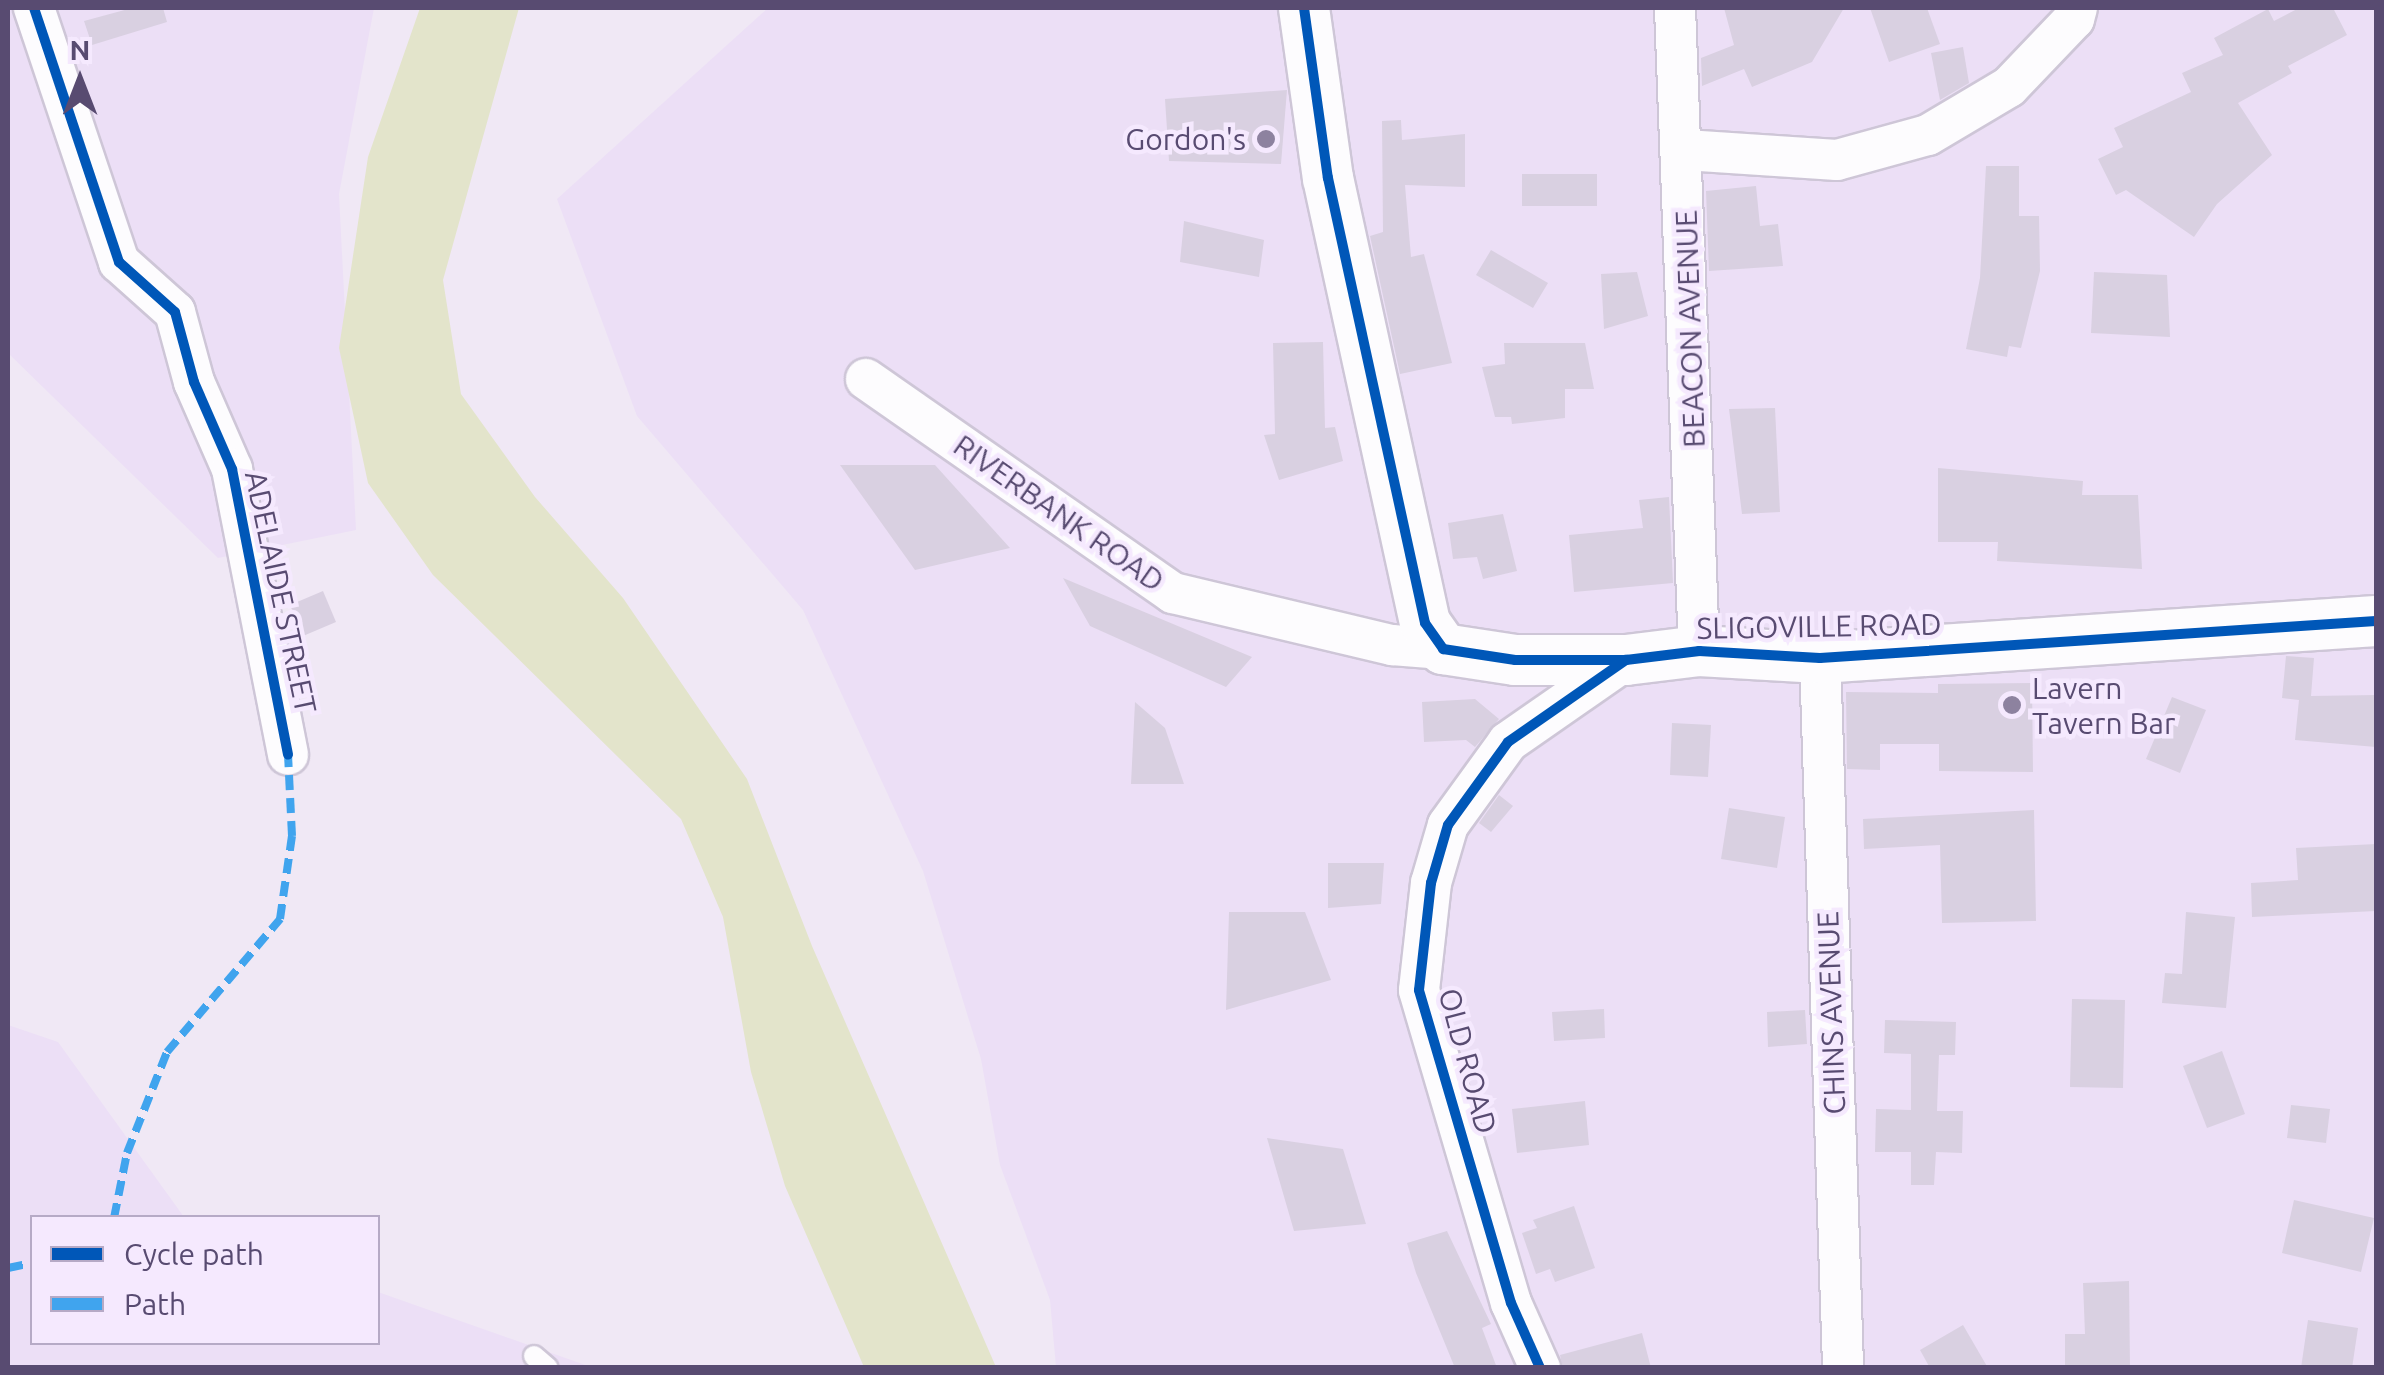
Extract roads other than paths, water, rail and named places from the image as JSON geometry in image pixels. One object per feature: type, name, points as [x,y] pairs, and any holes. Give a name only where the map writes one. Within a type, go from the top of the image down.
[{"type":"street","name":"ADELAIDE STREET","points":[[34,8],[118,262],[175,312],[194,382],[232,469],[288,755]]},
{"type":"street","points":[[1304,8],[1332,196],[1426,623],[1442,649]]},
{"type":"street","name":"BEACON AVENUE","points":[[1676,8],[1685,150],[1700,651]]},
{"type":"street","points":[[1685,150],[1837,160],[1928,135],[2009,87],[2074,19],[2077,8]]},
{"type":"street","name":"RIVERBANK ROAD","points":[[866,379],[1173,593],[1392,645],[1442,649]]},
{"type":"street","name":"SLIGOVILLE ROAD","points":[[1442,649],[1475,659],[1626,660],[1700,651],[1820,658],[2376,621]]},
{"type":"street","name":"CHINS AVENUE","points":[[1820,658],[1843,1368]]},
{"type":"street","name":"OLD ROAD","points":[[1540,1368],[1512,1304],[1419,990],[1431,883],[1448,825],[1508,742],[1626,660]]},
{"type":"place","name":"Gordon's","points":[[1266,139]]},
{"type":"place","name":"Lavern Tavern Bar","points":[[2012,705]]}]
